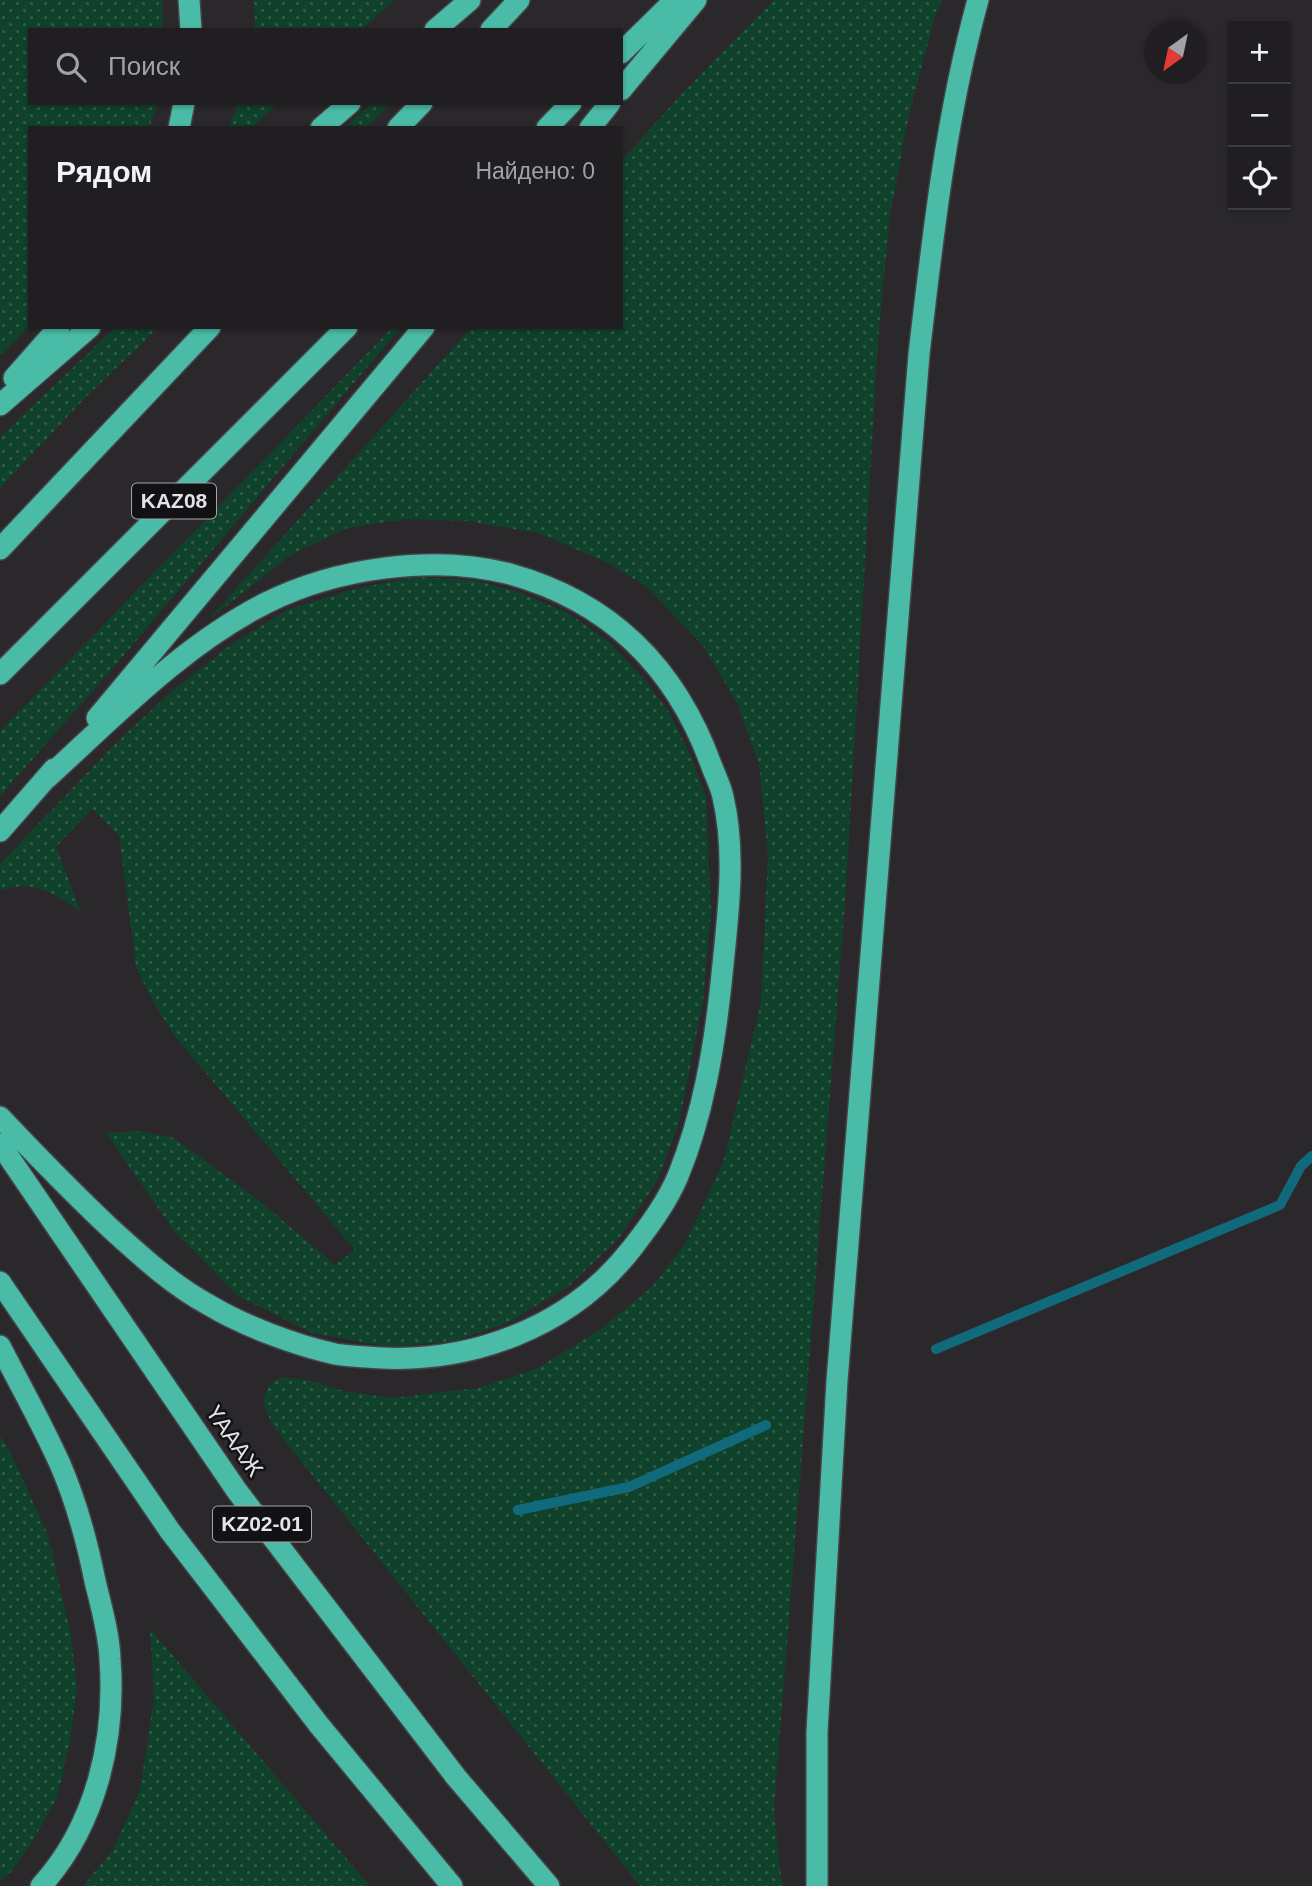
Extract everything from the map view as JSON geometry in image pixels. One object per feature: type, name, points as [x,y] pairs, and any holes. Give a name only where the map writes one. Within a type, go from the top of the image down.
[{"type":"highway","points":[[189,0],[191,28]]},
{"type":"highway","points":[[437,28],[470,0]]},
{"type":"highway","points":[[493,28],[519,0]]},
{"type":"highway","points":[[623,51],[675,0]]},
{"type":"highway","points":[[623,88],[696,0]]},
{"type":"highway","points":[[817,1886],[817,1732],[837,1381],[919,354],[936,201],[958,79],[978,0]]},
{"type":"highway","points":[[178,126],[184,105]]},
{"type":"highway","points":[[323,126],[348,105]]},
{"type":"highway","points":[[400,126],[420,105]]},
{"type":"highway","points":[[549,126],[569,105]]},
{"type":"highway","points":[[592,126],[608,105]]},
{"type":"highway","points":[[0,393],[57,329]]},
{"type":"highway","points":[[0,405],[88,329]]},
{"type":"highway","points":[[0,549],[207,329]]},
{"type":"highway","name":"KAZ08","points":[[0,674],[345,329]]},
{"type":"highway","points":[[0,831],[422,329]]},
{"type":"highway","points":[[0,1117],[58,1179],[148,1263],[209,1305],[269,1333],[336,1355],[399,1360],[465,1353],[524,1332],[578,1302],[620,1265],[652,1222],[677,1180],[699,1112],[714,1044],[728,915],[729,845],[723,796],[696,729],[674,688],[640,648],[598,612],[546,584],[493,570],[446,565],[376,568],[318,582],[270,601],[222,628],[143,691],[47,778]]},
{"type":"highway","name":"ҮАААЖ","points":[[0,1144],[237,1491],[456,1777],[549,1886]]},
{"type":"highway","name":"KZ02-01","points":[[0,1282],[170,1531],[319,1725],[452,1886]]},
{"type":"highway","points":[[0,1346],[61,1465],[87,1541],[110,1658],[111,1712],[103,1766],[89,1809],[71,1846],[41,1886]]},
{"type":"green space","points":[[0,0],[162,0],[163,28],[28,28],[28,105],[157,105],[150,126],[28,126],[28,327],[0,356]]},
{"type":"green space","points":[[254,0],[394,0],[363,28],[255,28]]},
{"type":"green space","points":[[774,0],[942,0],[934,20],[909,114],[890,215],[878,341],[845,904],[774,1809],[782,1886],[640,1886],[273,1426],[263,1403],[268,1386],[283,1377],[391,1398],[478,1388],[538,1368],[601,1329],[652,1287],[686,1242],[724,1160],[761,1001],[768,854],[759,764],[737,703],[704,647],[647,587],[610,564],[538,533],[467,521],[405,519],[348,528],[292,554],[207,621],[470,329],[623,329],[623,159]]},
{"type":"green space","points":[[237,105],[276,105],[253,126],[230,126]]},
{"type":"green space","points":[[371,105],[389,105],[368,126],[346,126]]},
{"type":"green space","points":[[114,329],[157,329],[86,397],[0,488],[0,437]]},
{"type":"green space","points":[[391,329],[399,329],[119,661],[0,796],[0,731]]},
{"type":"green space","points":[[414,577],[473,580],[516,591],[568,613],[609,642],[643,678],[669,712],[692,758],[706,797],[711,911],[703,1001],[679,1123],[656,1183],[619,1238],[569,1286],[507,1323],[454,1341],[391,1347],[312,1333],[238,1296],[174,1231],[106,1133],[140,1131],[174,1138],[257,1199],[335,1265],[355,1250],[173,1034],[150,996],[136,967],[119,835],[92,809],[56,847],[81,912],[52,894],[34,887],[0,890],[0,864],[117,742],[172,691],[232,644],[287,610],[354,589]]},
{"type":"green space","points":[[0,1436],[14,1460],[48,1535],[71,1636],[77,1687],[70,1742],[57,1798],[31,1844],[10,1873],[0,1881]]},
{"type":"green space","points":[[150,1629],[370,1886],[83,1886],[113,1850],[140,1790],[154,1699]]},
{"type":"waterway","points":[[936,1349],[1280,1205],[1301,1166],[1312,1156]]},
{"type":"waterway","points":[[518,1510],[629,1487],[766,1425]]}]
